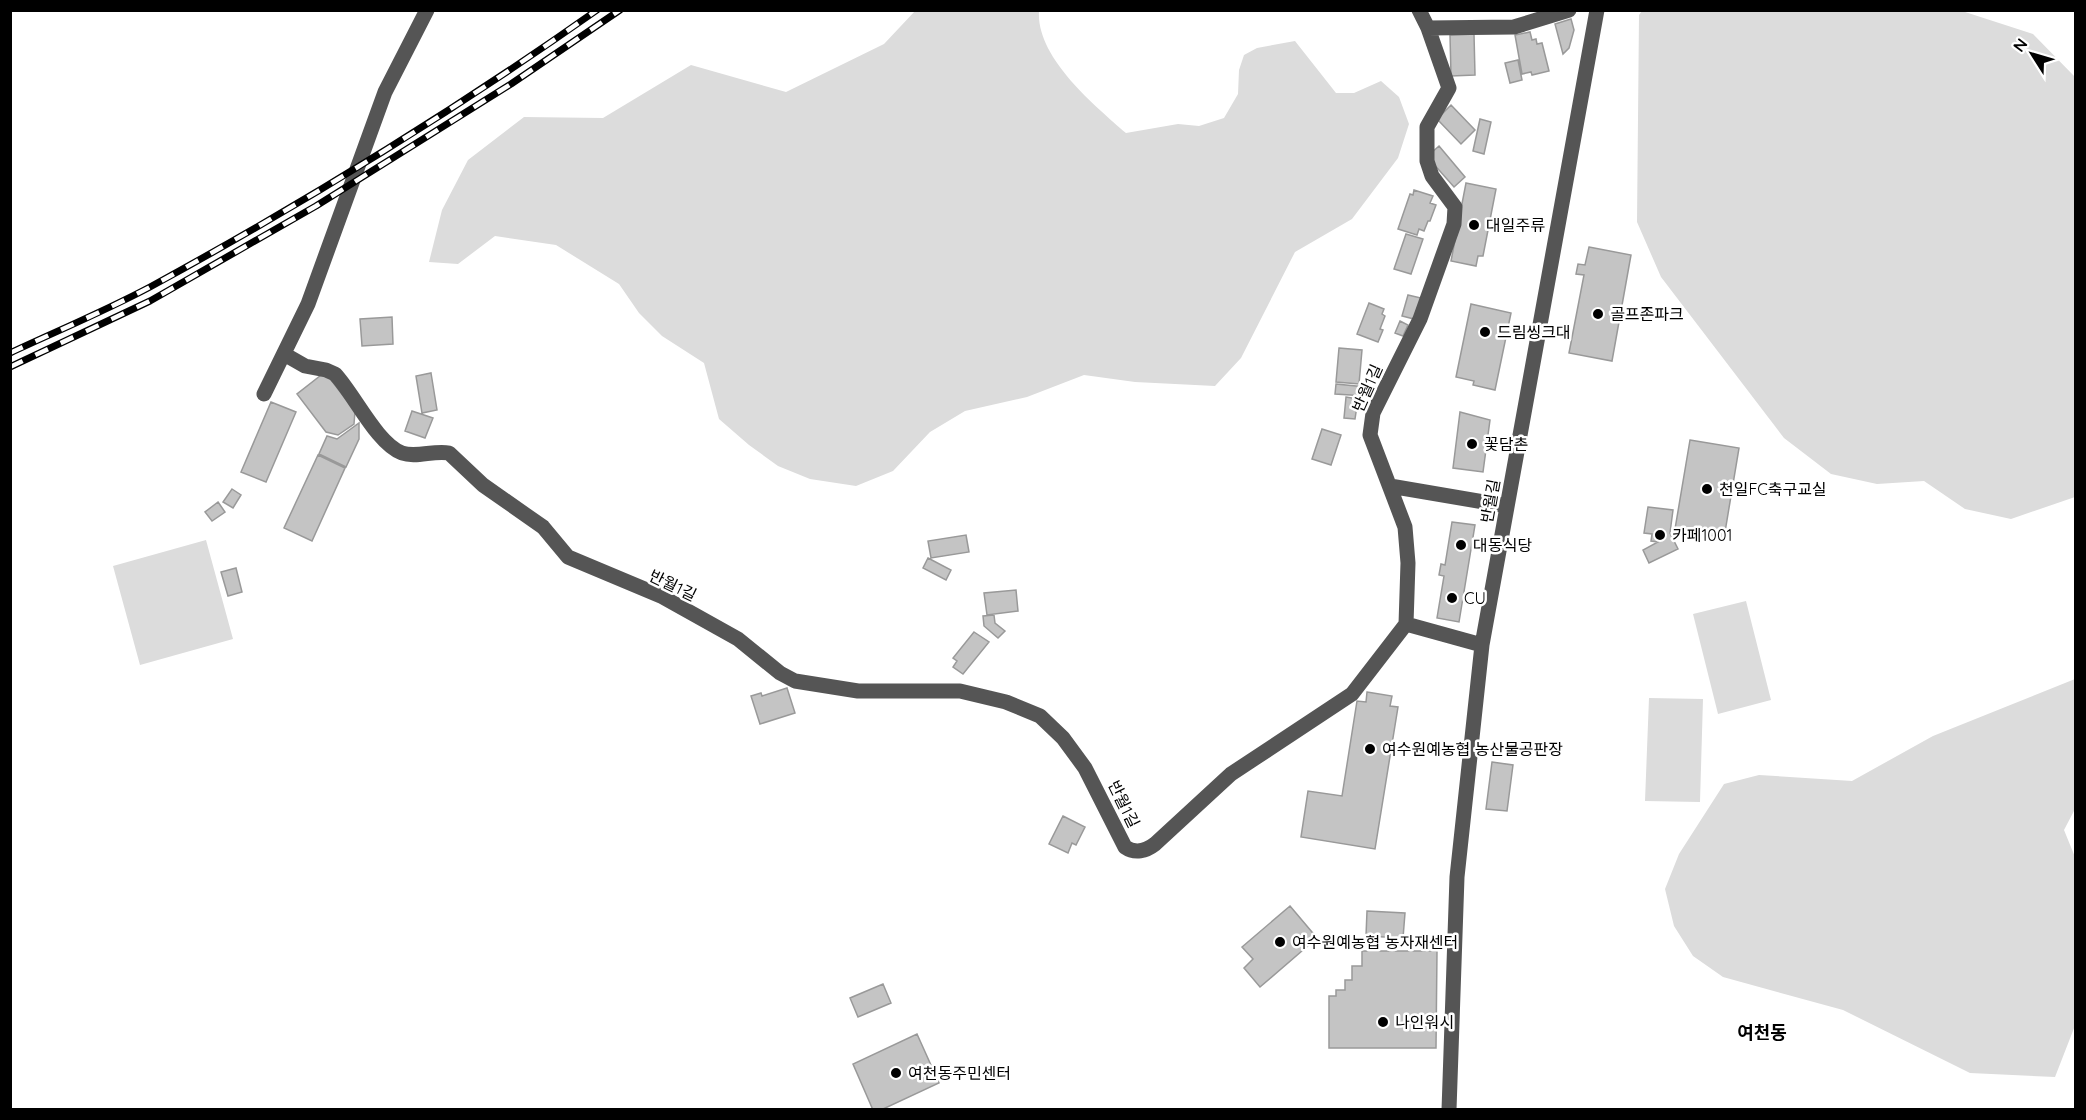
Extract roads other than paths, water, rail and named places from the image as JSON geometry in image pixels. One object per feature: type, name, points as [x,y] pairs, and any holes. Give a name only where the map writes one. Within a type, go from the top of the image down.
[{"type":"street","points":[[264,394],[308,304],[385,92],[427,10]]},
{"type":"street","name":"반월1길","points":[[284,354],[305,366],[335,374],[382,436],[397,450],[408,454],[449,453],[483,485],[543,527],[568,557],[661,596],[743,642],[780,673],[795,681],[858,691],[960,691],[1006,702],[1040,716],[1063,738],[1085,768],[1122,841],[1131,850],[1140,851],[1151,847],[1231,774],[1352,694],[1407,624],[1406,534],[1403,517],[1370,435],[1370,423],[1372,413],[1420,318],[1450,238],[1456,214],[1450,197],[1428,170],[1427,127],[1449,88],[1428,28],[1419,10]]},
{"type":"street","points":[[1428,28],[1514,27],[1569,10]]},
{"type":"street","name":"반월길","points":[[1449,1110],[1457,877],[1482,645],[1597,10]]},
{"type":"street","points":[[1390,486],[1507,506]]},
{"type":"street","points":[[1407,624],[1482,645]]},
{"type":"railway","points":[[10,353],[133,296],[265,222],[433,120],[597,10]]},
{"type":"railway","points":[[10,367],[150,301],[316,206],[511,84],[620,10]]},
{"type":"place","name":"대일주류","points":[[1474,225]]},
{"type":"place","name":"골프존파크","points":[[1598,314]]},
{"type":"place","name":"드림씽크대","points":[[1485,332]]},
{"type":"place","name":"꽃담촌","points":[[1472,444]]},
{"type":"place","name":"천일FC축구교실","points":[[1707,489]]},
{"type":"place","name":"카페1001","points":[[1660,535]]},
{"type":"place","name":"대동식당","points":[[1461,545]]},
{"type":"place","name":"CU","points":[[1452,598]]},
{"type":"place","name":"여수원예농협 농산물공판장","points":[[1370,749]]},
{"type":"place","name":"여수원예농협 농자재센터","points":[[1280,942]]},
{"type":"place","name":"나인워시","points":[[1383,1022]]},
{"type":"place","name":"여천동주민센터","points":[[896,1073]]},
{"type":"district","name":"여천동","points":[[1762,1032]]}]
